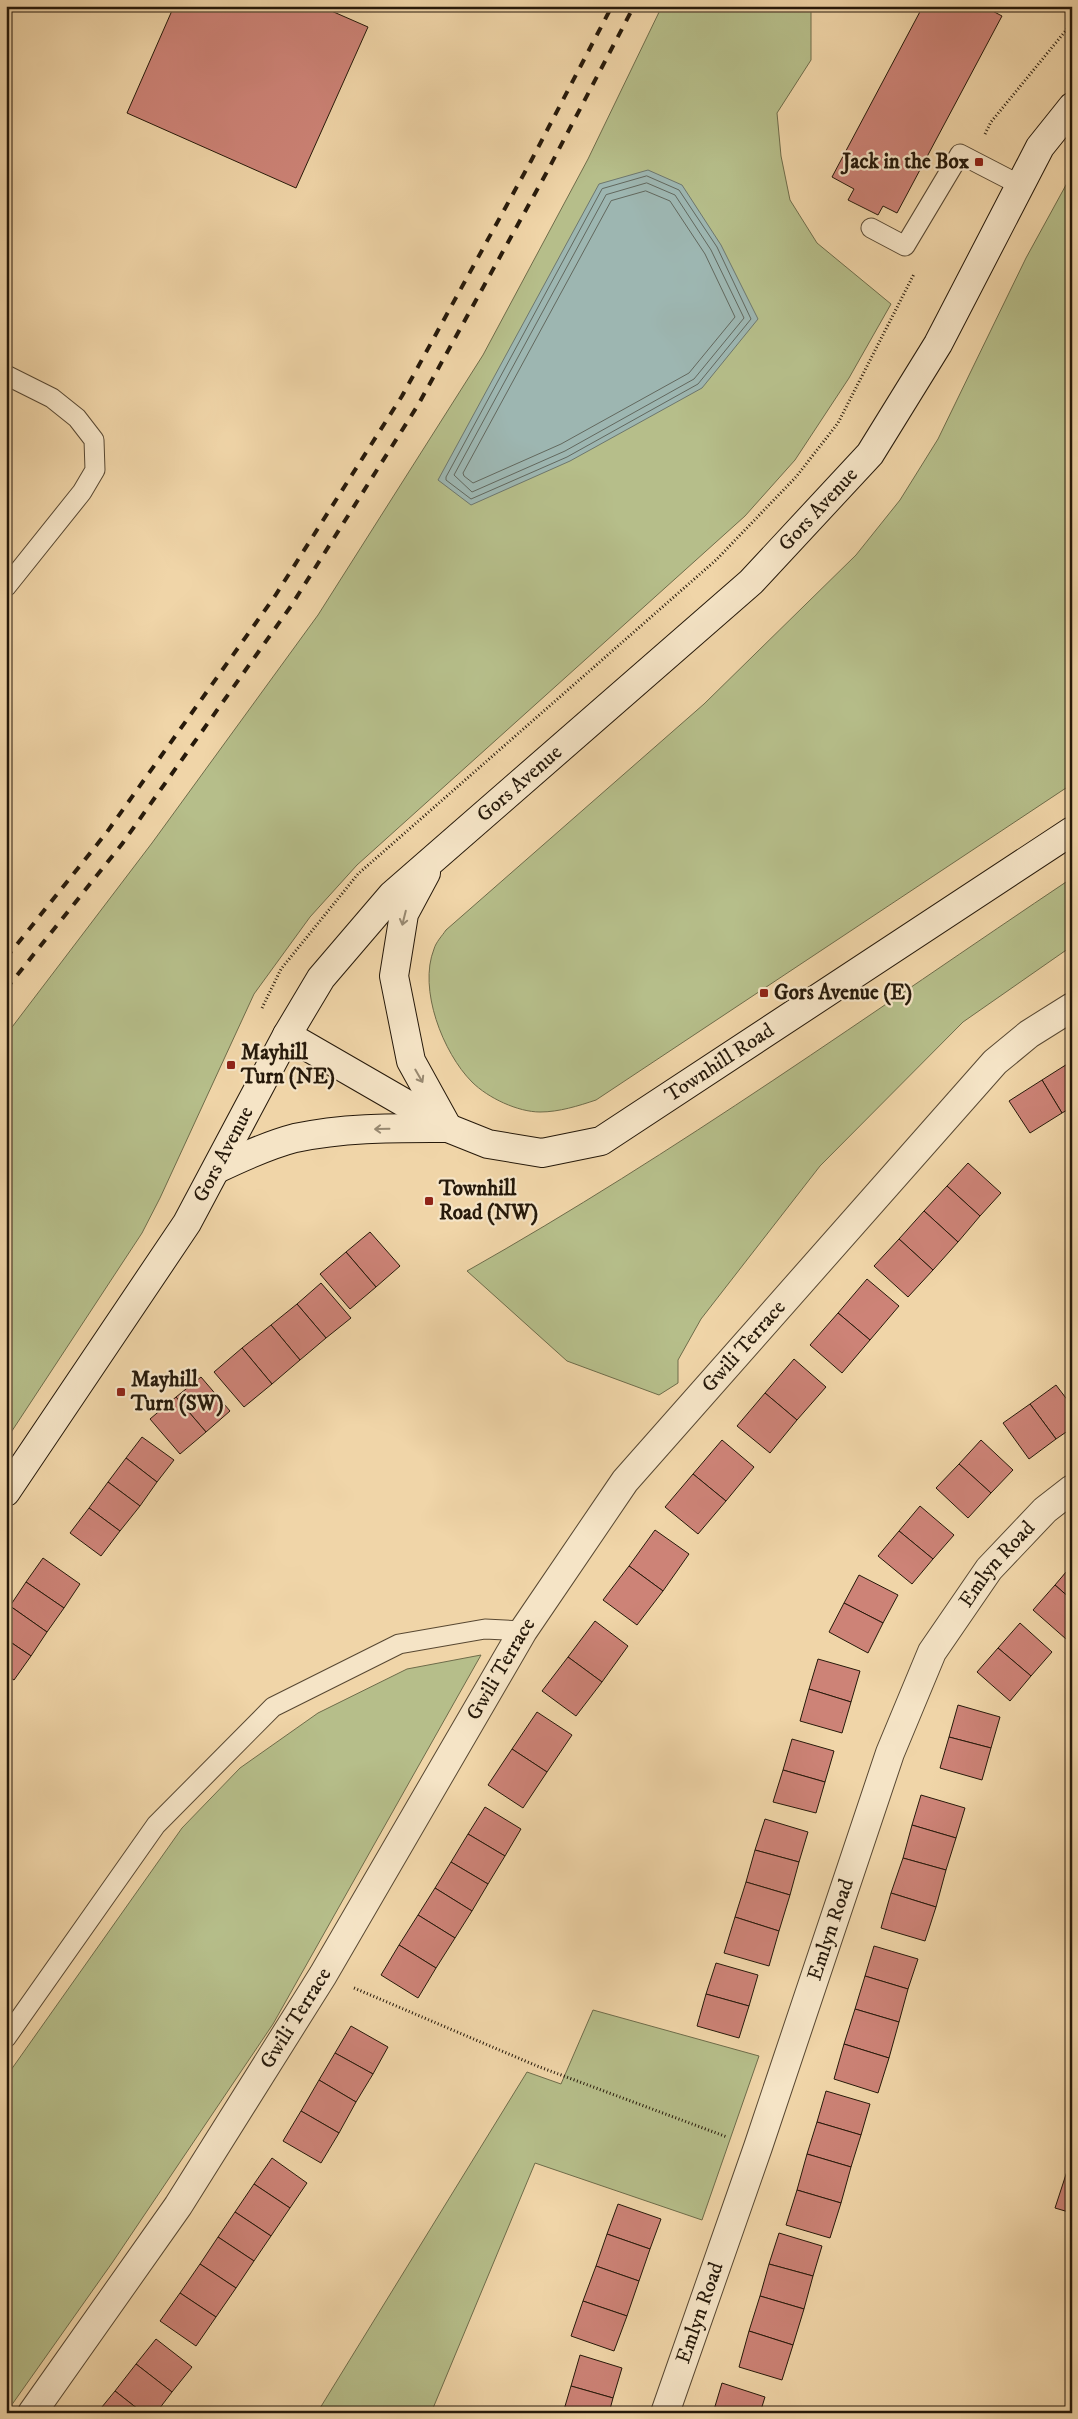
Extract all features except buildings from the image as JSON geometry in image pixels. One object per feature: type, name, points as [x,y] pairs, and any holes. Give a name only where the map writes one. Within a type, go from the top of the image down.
[{"type":"street","name":"Gors Avenue","points":[[6,1492],[187,1223],[287,1035],[321,978],[392,895],[751,582],[870,454],[938,344],[1040,147],[1072,107]]},
{"type":"street","name":"Townhill Road","points":[[287,1035],[448,1128],[488,1144],[542,1153],[601,1141],[1072,832]]},
{"type":"street","points":[[433,859],[404,914],[394,976],[411,1061],[448,1128]]},
{"type":"street","name":"Gwili Terrace","points":[[32,2413],[178,2206],[323,1975],[523,1631],[625,1481],[995,1062],[1029,1034],[1072,1007]]},
{"type":"street","name":"Townhill Road","points":[[216,1169],[252,1152],[295,1138],[350,1129],[448,1128]]},
{"type":"street","name":"Emlyn Road","points":[[665,2413],[758,2146],[890,1753],[932,1652],[989,1569],[1046,1510],[1072,1489]]},
{"type":"lane","points":[[871,228],[905,246],[960,154],[1020,184]]},
{"type":"lane","points":[[6,375],[52,398],[77,418],[94,440],[94,470],[82,492],[6,587]]},
{"type":"lane","points":[[6,2038],[156,1825],[273,1707],[399,1644],[485,1629],[523,1631]]},
{"type":"path","points":[[323,1975],[537,2066],[758,2146]]},
{"type":"green space","points":[[662,6],[811,6],[811,60],[777,113],[781,156],[790,200],[817,243],[891,304],[849,378],[795,460],[745,516],[357,865],[310,917],[254,994],[142,1233],[6,1440],[6,1035],[152,843],[318,615],[483,355],[588,159]]},
{"type":"green space","points":[[1072,174],[1072,784],[596,1100],[561,1110],[540,1112],[522,1110],[495,1099],[479,1088],[461,1070],[443,1038],[436,1020],[429,983],[430,965],[438,941],[446,930],[704,704],[856,555],[900,500],[938,439],[1026,258]]},
{"type":"green space","points":[[1072,878],[1072,946],[963,1022],[820,1166],[701,1319],[678,1360],[678,1383],[659,1395],[567,1361],[467,1271],[622,1179],[698,1130]]},
{"type":"green space","points":[[481,1655],[273,2024],[112,2263],[6,2413],[6,2077],[182,1828],[240,1768],[318,1713],[407,1669]]},
{"type":"green space","points":[[593,2010],[759,2056],[702,2220],[535,2163],[431,2413],[317,2413],[527,2072],[561,2084]]},
{"type":"water","points":[[648,170],[682,185],[721,245],[758,319],[702,388],[570,461],[471,505],[438,480],[599,184]]},
{"type":"railway","points":[[6,958],[107,832],[275,596],[402,396],[531,161],[612,6]]},
{"type":"railway","points":[[6,989],[122,844],[291,606],[418,405],[548,170],[634,6]]},
{"type":"place","name":"Jack in the Box","points":[[979,162]]},
{"type":"place","name":"Gors Avenue (E)","points":[[764,993]]},
{"type":"place","name":"Mayhill Turn (NE)","points":[[231,1065]]},
{"type":"place","name":"Townhill Road (NW)","points":[[429,1201]]},
{"type":"place","name":"Mayhill Turn (SW)","points":[[121,1392]]}]
